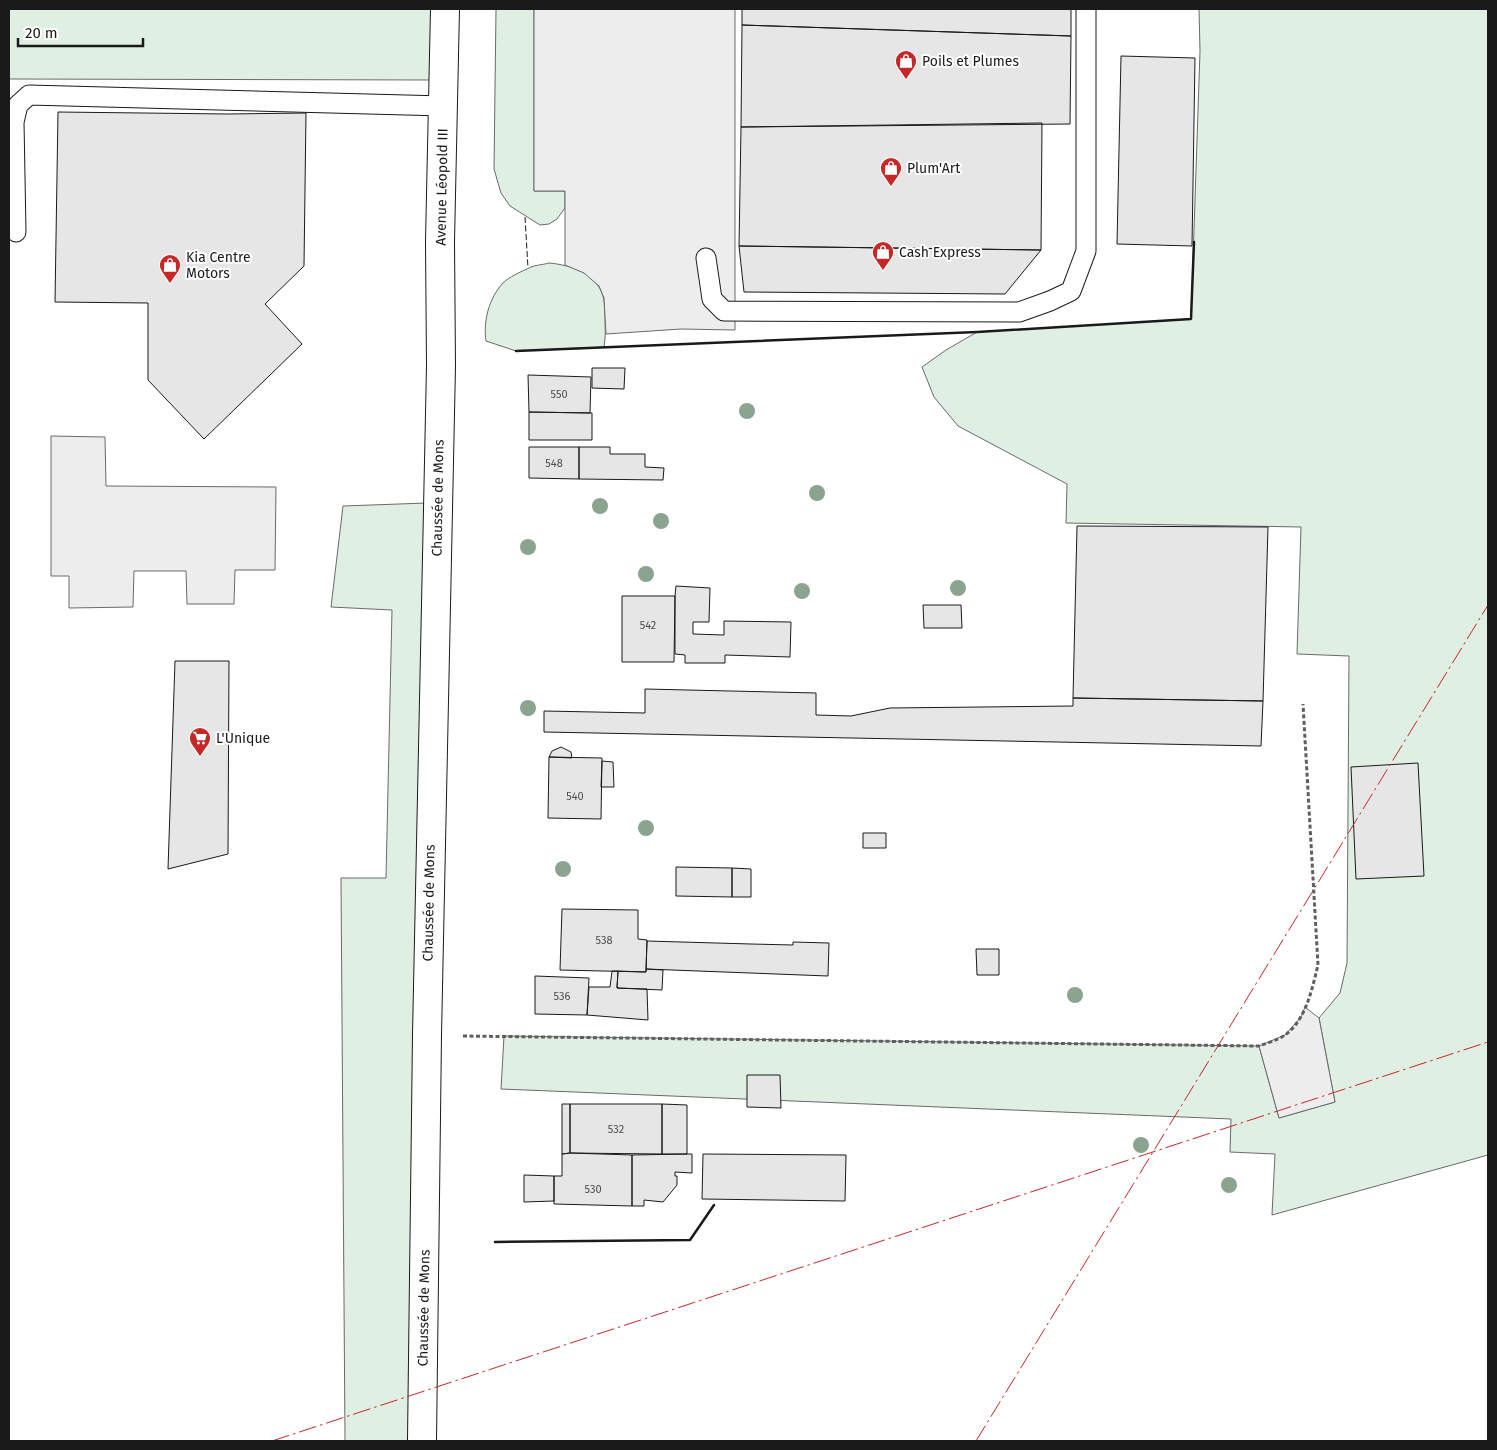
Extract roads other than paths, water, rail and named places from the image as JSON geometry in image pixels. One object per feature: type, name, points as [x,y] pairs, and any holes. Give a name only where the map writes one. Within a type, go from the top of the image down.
[{"type":"main road","name":"Avenue Léopold III","points":[[441,366],[440,241],[445,9]]},
{"type":"main road","name":"Chaussée de Mons","points":[[422,1441],[427,1035],[441,366]]},
{"type":"lane","points":[[706,258],[712,299],[724,311],[792,313],[1019,312],[1071,291],[1086,252],[1086,9]]},
{"type":"lane","points":[[16,232],[14,122],[18,105],[28,95],[444,106]]},
{"type":"place","name":"Poils et Plumes","points":[[906,80]]},
{"type":"place","name":"Plum'Art","points":[[891,187]]},
{"type":"place","name":"Cash Express","points":[[883,271]]},
{"type":"place","name":"Kia Centre Motors","points":[[170,284]]},
{"type":"place","name":"L'Unique","points":[[200,757]]}]
